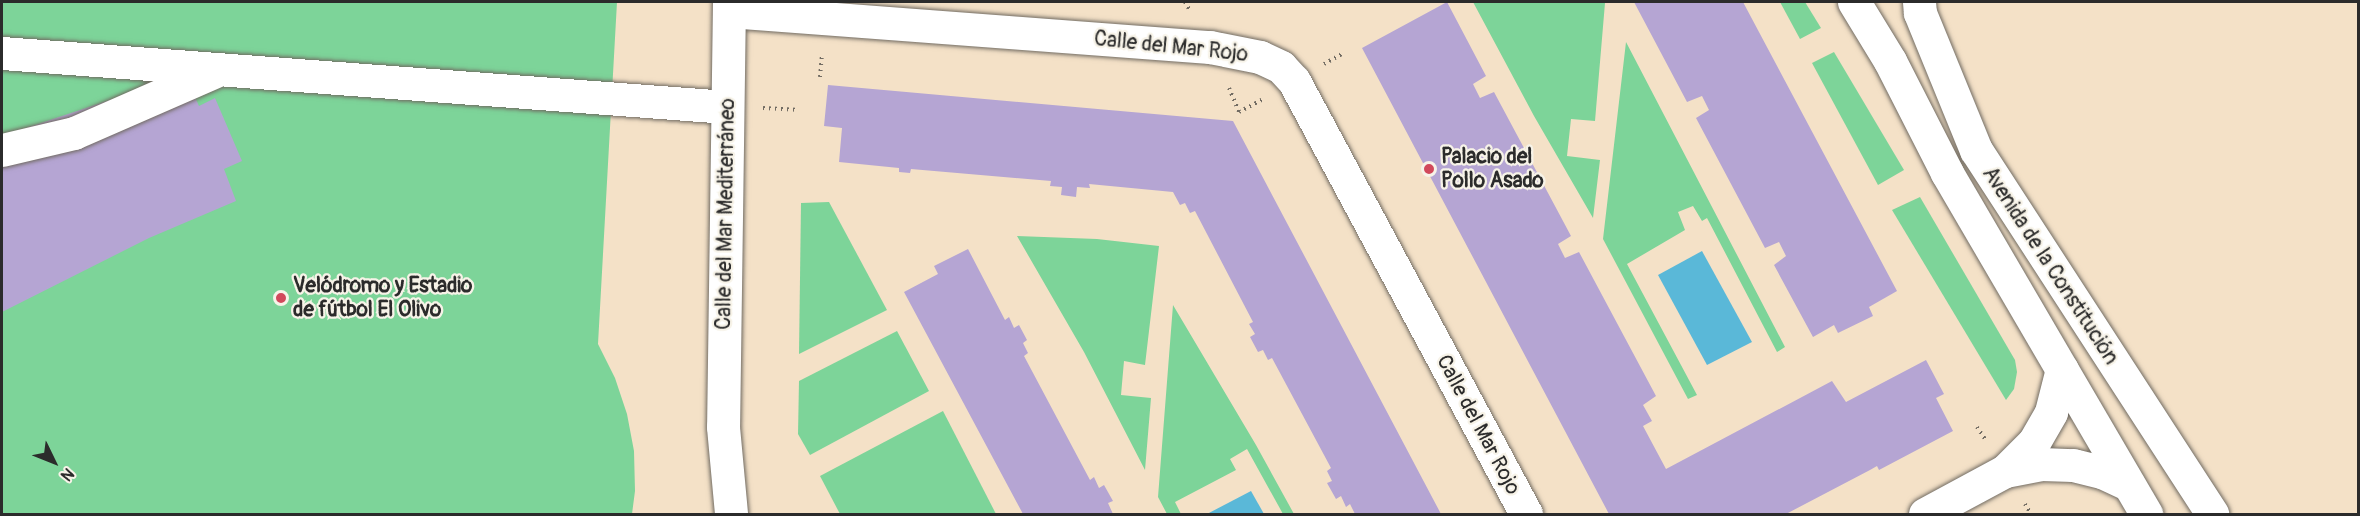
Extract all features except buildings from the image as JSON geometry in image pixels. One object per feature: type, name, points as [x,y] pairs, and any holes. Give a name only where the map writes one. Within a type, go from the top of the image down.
[{"type":"street","name":"Avenida de la Constitución","points":[[1854,2],[1890,61],[1947,173],[2146,514]]},
{"type":"street","name":"Avenida de la Constitución","points":[[1919,2],[1920,12],[1976,150],[2211,514]]},
{"type":"street","name":"Calle del Mar Mediterráneo","points":[[729,6],[723,427],[731,514]]},
{"type":"street","name":"Calle del Mar Rojo","points":[[729,6],[1210,47],[1260,57],[1281,68],[1294,81],[1526,514]]},
{"type":"street","points":[[2,53],[727,107]]},
{"type":"street","points":[[2,150],[74,134],[220,69]]},
{"type":"street","points":[[1925,514],[2005,471],[2034,442],[2051,412],[2062,369]]},
{"type":"street","name":"Calle del Mar Mediterráneo","points":[[708,514],[723,427]]},
{"type":"street","points":[[2005,471],[2041,464],[2073,465],[2102,472],[2128,484]]},
{"type":"green space","name":"Velódromo y Estadio de fútbol El Olivo","points":[[2,2],[617,2],[598,344],[615,378],[627,414],[634,451],[635,491],[632,514],[2,514]]},
{"type":"green space","points":[[1473,2],[1605,3],[1595,121],[1571,119],[1567,156],[1600,160],[1593,218],[1534,116]]},
{"type":"green space","points":[[1780,2],[1805,2],[1821,28],[1800,39]]},
{"type":"green space","points":[[1626,42],[1785,347],[1777,352],[1707,218],[1702,221],[1693,206],[1678,212],[1685,230],[1627,264],[1697,395],[1688,399],[1603,239]]},
{"type":"green space","points":[[1834,52],[1904,170],[1878,185],[1812,63]]},
{"type":"green space","points":[[1920,197],[2015,360],[2017,372],[2014,389],[2006,400],[1892,210]]},
{"type":"green space","points":[[829,202],[887,310],[799,354],[801,203]]},
{"type":"green space","points":[[1017,236],[1097,239],[1159,246],[1145,365],[1124,361],[1121,395],[1151,398],[1145,470],[1084,352]]},
{"type":"green space","points":[[1173,305],[1294,514],[1283,514],[1247,449],[1230,459],[1236,470],[1175,502],[1181,514],[1167,514],[1158,497]]},
{"type":"green space","points":[[897,331],[929,391],[810,455],[798,434],[799,381]]},
{"type":"green space","points":[[943,411],[996,514],[840,514],[820,476]]},
{"type":"water","points":[[1702,251],[1752,342],[1707,365],[1658,275]]},
{"type":"water","points":[[1251,491],[1264,514],[1207,514]]},
{"type":"place","name":"Palacio del Pollo Asado","points":[[1429,169]]},
{"type":"place","name":"Velódromo y Estadio de fútbol El Olivo","points":[[281,298]]}]
